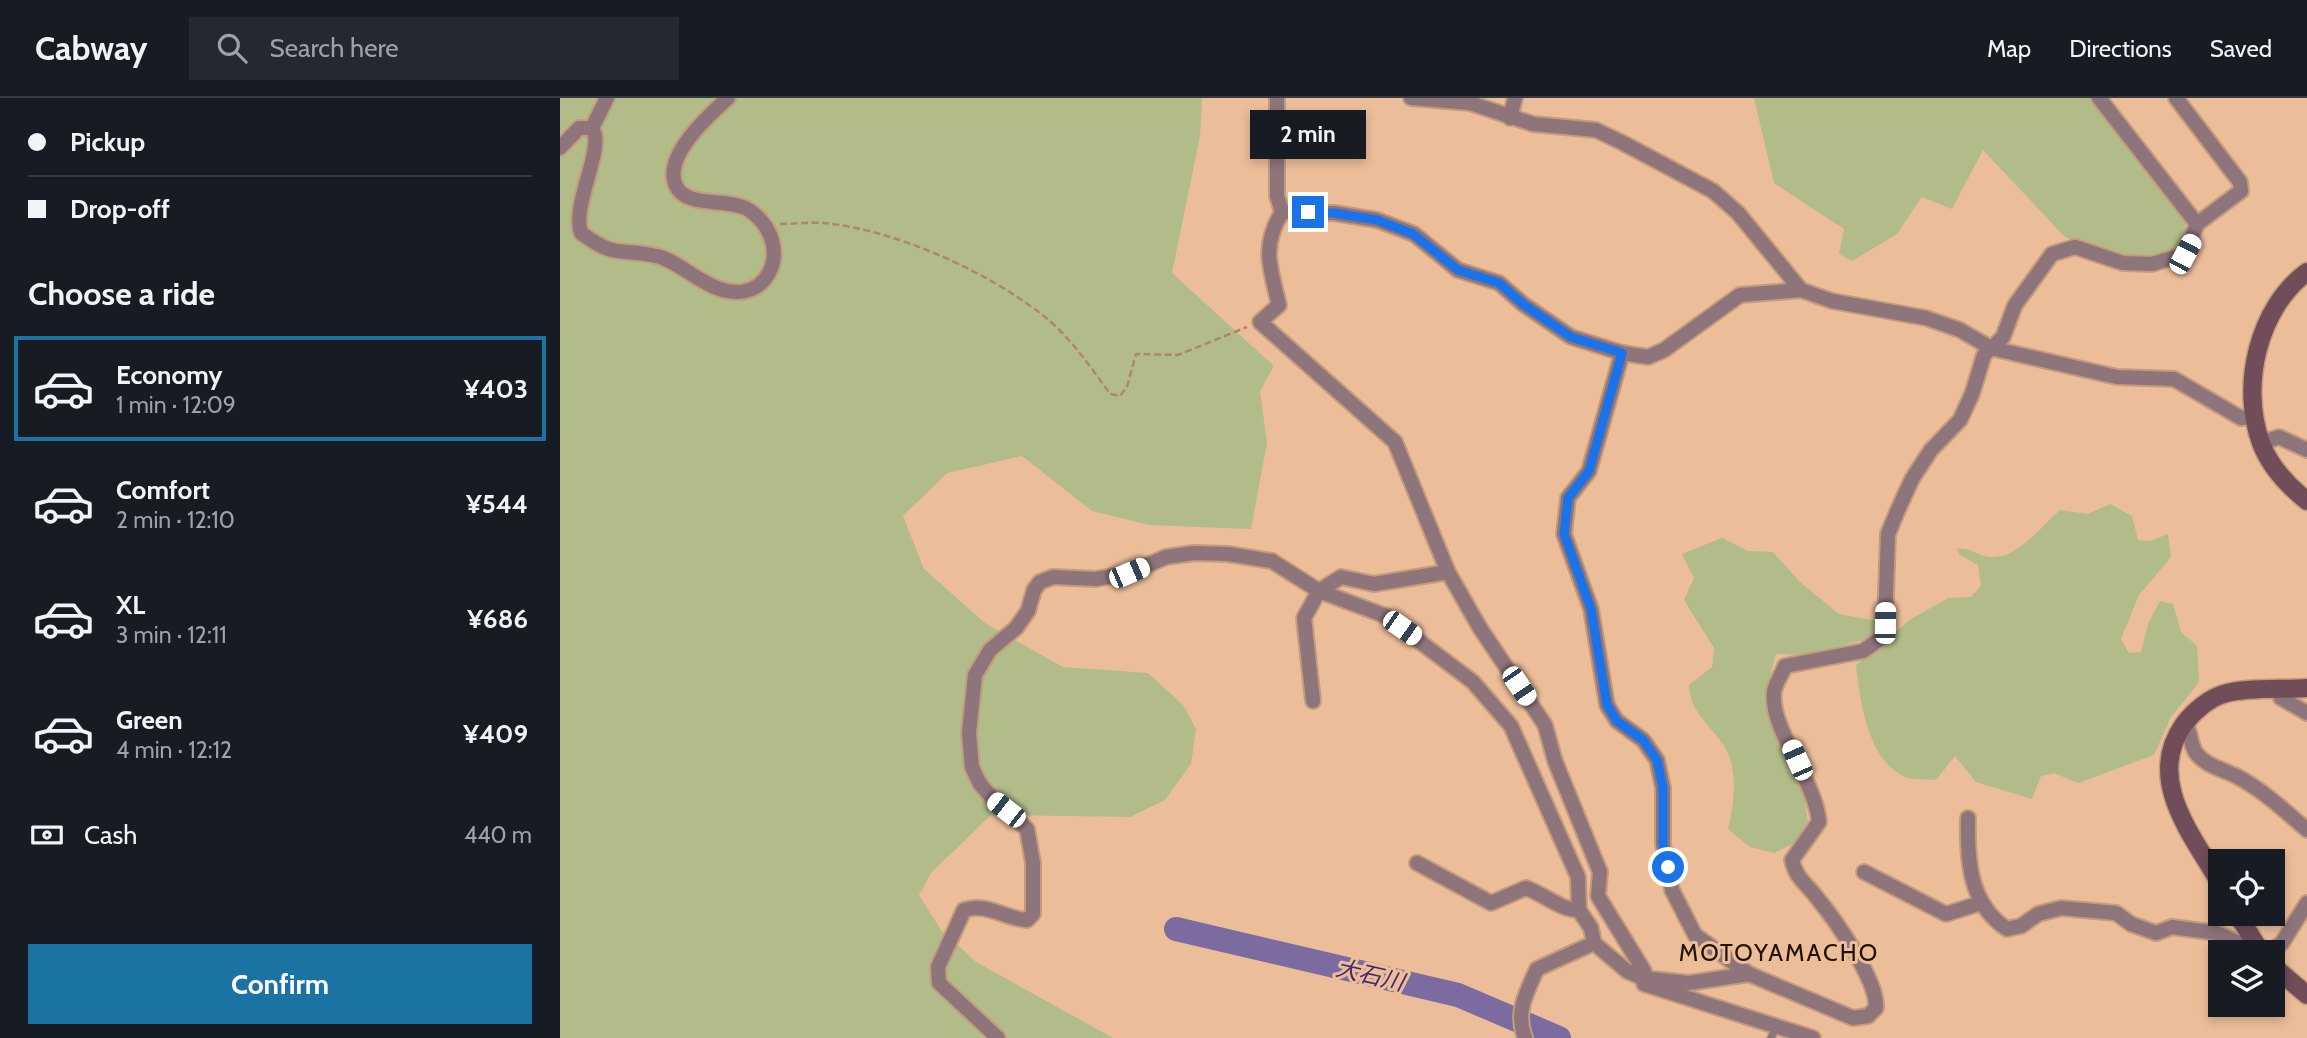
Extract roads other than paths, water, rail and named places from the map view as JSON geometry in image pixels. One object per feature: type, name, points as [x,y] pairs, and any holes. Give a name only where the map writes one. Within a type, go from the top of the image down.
[{"type":"main road","points":[[2307,272],[2281,297],[2266,326],[2253,379],[2254,417],[2261,443],[2280,475],[2307,501]]},
{"type":"main road","points":[[2208,865],[2186,830],[2172,799],[2169,769],[2172,749],[2185,722],[2206,703],[2226,693],[2307,688]]},
{"type":"main road","points":[[2285,976],[2307,995]]},
{"type":"street","points":[[607,98],[592,128],[596,141],[577,222],[581,233],[605,250],[656,256],[710,286],[732,293],[744,293],[757,289],[770,275],[772,244],[764,224],[749,210],[733,203],[691,198],[676,186],[674,172],[679,152],[702,122],[727,98]]},
{"type":"street","points":[[1278,98],[1277,196],[1282,212],[1270,232],[1268,262],[1279,305],[1260,322],[1395,442],[1448,572],[1480,628],[1545,725],[1555,761],[1600,872],[1598,896],[1644,971],[1644,984],[1774,1032],[1813,1038]]},
{"type":"street","points":[[1411,98],[1472,100],[1510,118],[1533,124],[1596,130],[1713,191],[1738,213],[1801,289]]},
{"type":"street","points":[[1510,118],[1515,98]]},
{"type":"street","points":[[2099,98],[2197,224]]},
{"type":"street","points":[[1622,353],[1589,471],[1568,498],[1564,534],[1591,609],[1607,705],[1617,721],[1643,740],[1657,760],[1663,788],[1663,844],[1672,890],[1696,935],[1749,974],[1853,1018],[1868,1016],[1876,1008],[1877,998],[1866,975],[1818,899],[1795,875],[1792,859],[1819,822],[1818,806],[1776,713],[1774,692],[1785,666],[1863,651],[1880,639],[1885,623],[1888,534],[1912,479],[1931,450],[1960,419],[1972,394],[1984,355],[2003,337],[2015,305],[2052,254],[2075,247],[2123,263],[2151,264],[2185,254],[2197,224],[2241,191],[2239,182],[2176,98]]},
{"type":"street","points":[[560,148],[572,132],[579,128],[592,128]]},
{"type":"street","points":[[1282,212],[1334,213],[1377,220],[1413,234],[1458,270],[1499,283],[1523,304],[1571,337],[1622,353],[1648,357],[1664,351],[1740,295],[1801,289],[1832,301],[1926,318],[1960,330],[1991,348],[2117,377],[2174,379],[2241,418],[2254,417]]},
{"type":"street","points":[[2261,443],[2279,436],[2307,450]]},
{"type":"street","points":[[998,1038],[939,984],[938,967],[964,910],[973,906],[1027,920],[1033,914],[1033,863],[1027,829],[995,801],[972,767],[969,733],[971,691],[975,675],[990,650],[1016,628],[1028,611],[1034,590],[1040,582],[1053,577],[1096,579],[1129,573],[1166,557],[1194,553],[1227,554],[1272,561],[1319,590],[1386,616],[1473,682],[1511,726],[1578,877],[1579,910],[1591,928],[1594,943],[1627,971],[1643,978],[1689,983],[1749,974]]},
{"type":"street","points":[[1313,701],[1304,618],[1319,590],[1341,577],[1374,584],[1448,572]]},
{"type":"street","points":[[2278,690],[2281,698],[2307,713]]},
{"type":"street","points":[[2185,722],[2191,731],[2194,751],[2209,766],[2237,777],[2266,795],[2307,830]]},
{"type":"street","points":[[1968,818],[1967,862],[1981,903],[1994,920],[2007,929],[2021,926],[2038,914],[2061,908],[2116,913],[2131,923],[2156,933],[2172,927],[2217,933],[2232,940]]},
{"type":"street","points":[[1417,863],[1491,903],[1526,888],[1541,892],[1569,910],[1579,910]]},
{"type":"street","points":[[1864,872],[1946,914],[1981,903]]},
{"type":"street","points":[[2284,940],[2307,903]]},
{"type":"street","points":[[1525,1038],[1520,1027],[1521,1005],[1536,969],[1594,943]]},
{"type":"waterway","name":"大石川","points":[[1176,929],[1458,995],[1559,1038]]},
{"type":"district","name":"MOTOYAMACHO","points":[[1779,952]]}]
